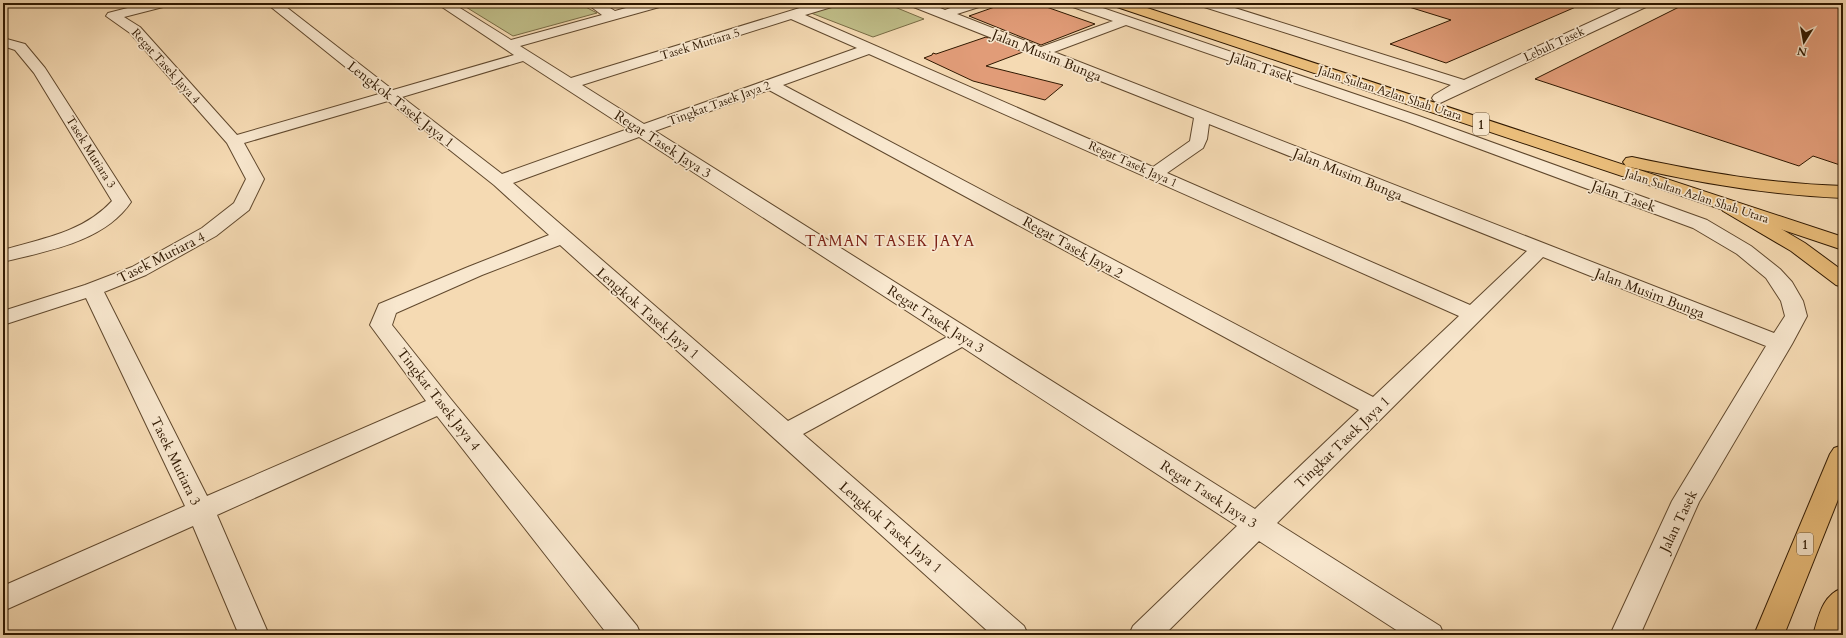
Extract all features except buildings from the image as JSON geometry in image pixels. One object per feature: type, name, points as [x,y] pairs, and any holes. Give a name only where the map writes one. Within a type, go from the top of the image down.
[{"type":"main road","name":"Jalan Sultan Azlan Shah Utara","points":[[1153,3],[1843,231]]},
{"type":"main road","name":"Jalan Sultan Azlan Shah Utara","points":[[1123,11],[1843,244]]},
{"type":"main road","points":[[1632,162],[1714,180],[1766,188],[1843,192]]},
{"type":"main road","points":[[1730,207],[1798,247],[1843,281]]},
{"type":"main road","name":"1","points":[[1769,635],[1843,454]]},
{"type":"main road","points":[[1828,635],[1838,606],[1843,600]]},
{"type":"street","name":"Regat Tasek Jaya 4","points":[[162,3],[113,16],[135,30],[234,142]]},
{"type":"street","name":"Lengkok Tasek Jaya 1","points":[[273,3],[500,181],[1012,635]]},
{"type":"street","name":"Regat Tasek Jaya 3","points":[[444,3],[1429,635]]},
{"type":"street","points":[[593,3],[613,16]]},
{"type":"street","points":[[234,142],[390,95],[613,16],[658,3]]},
{"type":"street","name":"Tasek Mutiara 5","points":[[569,84],[830,3]]},
{"type":"street","name":"Jalan Musim Bunga","points":[[916,3],[1539,250],[1781,344]]},
{"type":"street","points":[[945,14],[977,3]]},
{"type":"street","name":"Jalan Tasek","points":[[1075,3],[1123,11],[1420,122],[1700,224],[1721,234],[1753,256],[1774,276],[1791,297],[1796,316],[1781,344],[1686,501],[1625,635]]},
{"type":"street","points":[[1206,3],[1466,85]]},
{"type":"street","name":"Lebuh Tasek","points":[[1440,98],[1642,3]]},
{"type":"street","points":[[1041,52],[1123,11]]},
{"type":"street","name":"Regat Tasek Jaya 1","points":[[793,15],[1473,314]]},
{"type":"street","name":"Tasek Mutiara 3","points":[[3,42],[20,47],[40,71],[122,202],[115,212],[96,226],[3,256]]},
{"type":"street","name":"Tingkat Tasek Jaya 2","points":[[500,181],[871,48]]},
{"type":"street","name":"Regat Tasek Jaya 2","points":[[770,84],[1376,410]]},
{"type":"street","points":[[1155,173],[1197,144],[1202,116]]},
{"type":"street","name":"Tasek Mutiara 4","points":[[3,318],[92,289],[139,271],[209,232],[242,206],[255,179],[234,142]]},
{"type":"street","name":"Tingkat Tasek Jaya 4","points":[[563,237],[475,271],[387,309],[381,325],[441,404],[626,635]]},
{"type":"street","name":"Tingkat Tasek Jaya 1","points":[[1144,635],[1539,250]]},
{"type":"street","name":"Tasek Mutiara 3","points":[[92,289],[201,511],[254,635]]},
{"type":"street","points":[[784,433],[964,337]]},
{"type":"street","points":[[3,599],[441,404]]},
{"type":"shaded area","points":[[578,3],[597,13],[513,36],[461,4]]},
{"type":"shaded area","points":[[841,3],[885,3],[924,19],[873,37],[811,13]]},
{"type":"district","name":"TAMAN TASEK JAYA","points":[[890,241]]}]
